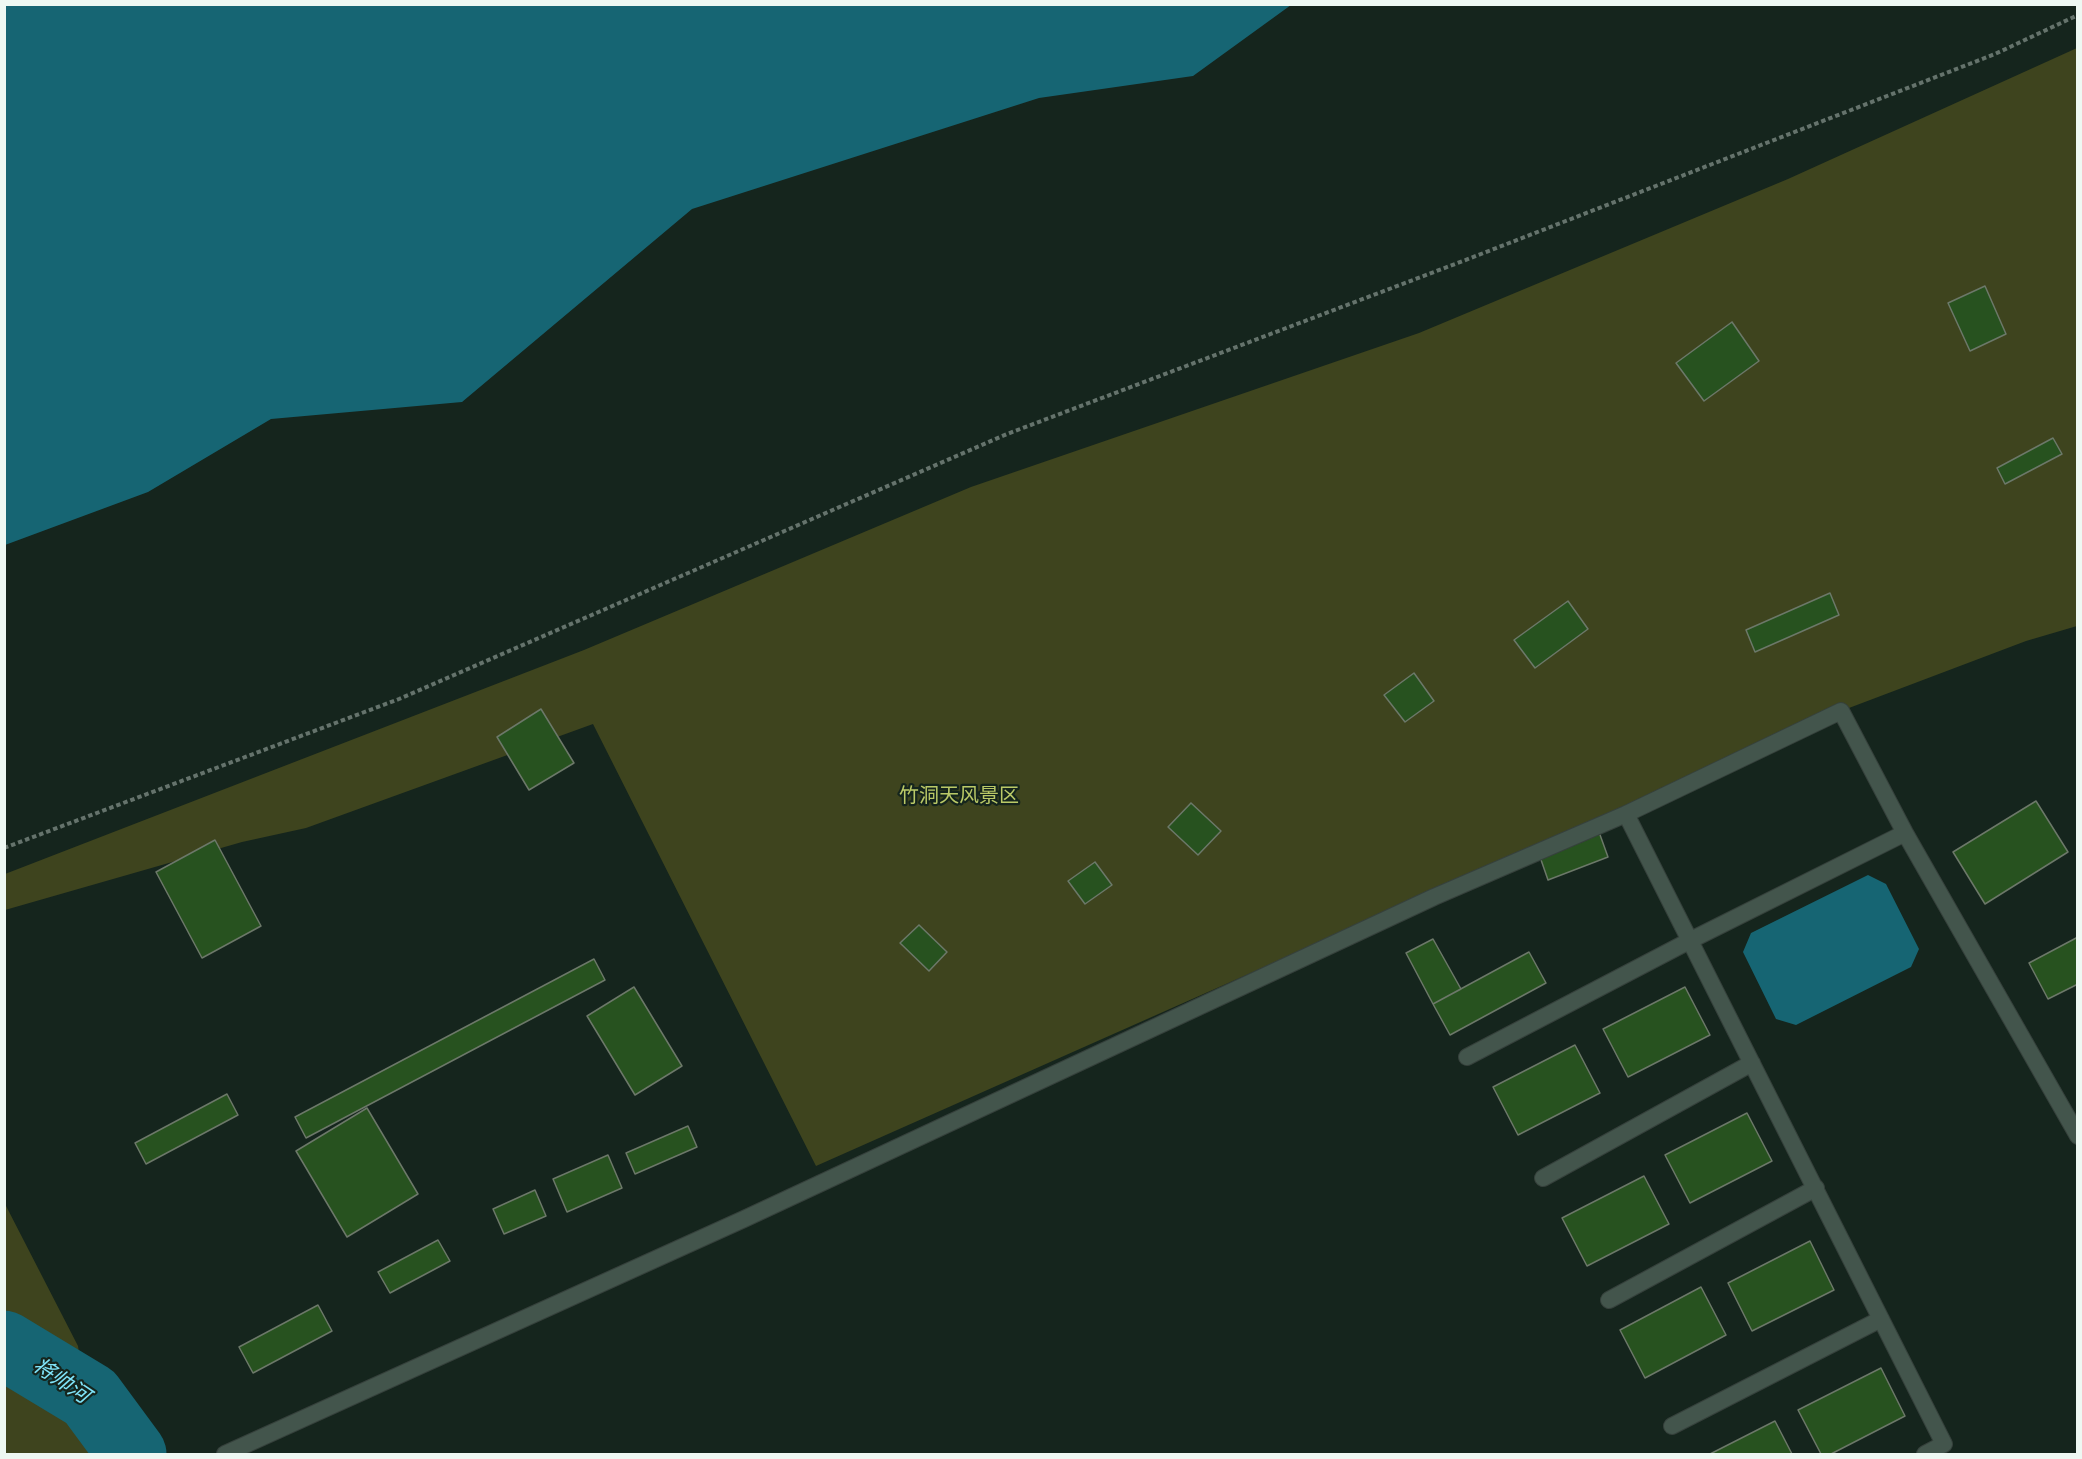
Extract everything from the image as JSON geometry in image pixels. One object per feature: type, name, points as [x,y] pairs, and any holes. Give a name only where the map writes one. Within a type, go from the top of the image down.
[{"type":"lane","points":[[227,1453],[744,1220],[1434,897],[1626,814],[1841,711],[1905,833],[2078,1136]]},
{"type":"lane","points":[[1626,814],[1944,1444],[1925,1455]]},
{"type":"lane","points":[[1467,1057],[1690,940],[1905,833]]},
{"type":"lane","points":[[1543,1178],[1752,1063]]},
{"type":"lane","points":[[1609,1300],[1816,1188]]},
{"type":"lane","points":[[1672,1426],[1881,1319]]},
{"type":"path","points":[[4,848],[399,699],[1007,434],[1463,261],[1995,54],[2078,15]]},
{"type":"green space","name":"竹洞天风景区","points":[[2077,48],[2077,626],[2026,641],[1841,711],[816,1166],[593,724],[306,828],[242,842],[5,910],[5,874],[584,650],[971,487],[1419,333],[1788,179]]},
{"type":"green space","points":[[5,1204],[78,1346],[94,1454],[5,1454]]},
{"type":"water","points":[[5,4],[1291,5],[1193,76],[1039,98],[692,209],[462,402],[271,419],[148,492],[5,545]]},
{"type":"water","points":[[1868,875],[1886,884],[1919,949],[1911,967],[1796,1025],[1776,1019],[1743,952],[1751,933]]},
{"type":"building","points":[[1985,286],[2006,334],[1970,351],[1948,303]]},
{"type":"building","points":[[1732,322],[1759,361],[1704,401],[1676,363]]},
{"type":"building","points":[[2053,438],[2062,454],[2005,484],[1997,468]]},
{"type":"building","points":[[1830,593],[1839,615],[1755,652],[1746,630]]},
{"type":"building","points":[[1568,601],[1588,629],[1535,668],[1514,640]]},
{"type":"building","points":[[1414,673],[1434,701],[1405,722],[1384,695]]},
{"type":"building","points":[[541,709],[574,763],[529,790],[497,737]]},
{"type":"building","points":[[2036,801],[2068,852],[1985,904],[1953,852]]},
{"type":"building","points":[[1191,803],[1221,831],[1198,855],[1168,827]]},
{"type":"building","points":[[1599,832],[1608,857],[1548,880],[1539,854]]},
{"type":"building","points":[[215,840],[261,926],[202,958],[156,872]]},
{"type":"building","points":[[1095,862],[1112,885],[1085,904],[1068,881]]},
{"type":"building","points":[[919,925],[947,952],[929,971],[900,943]]},
{"type":"building","points":[[2078,937],[2078,984],[2048,999],[2029,963]]},
{"type":"building","points":[[1433,939],[1461,989],[1433,1004],[1406,953]]},
{"type":"building","points":[[1529,952],[1546,983],[1450,1035],[1433,1004]]},
{"type":"building","points":[[594,959],[605,980],[306,1138],[295,1117]]},
{"type":"building","points":[[634,987],[682,1066],[635,1095],[587,1016]]},
{"type":"building","points":[[1685,987],[1710,1035],[1628,1077],[1603,1029]]},
{"type":"building","points":[[1575,1045],[1600,1093],[1518,1135],[1493,1087]]},
{"type":"building","points":[[227,1094],[238,1115],[146,1164],[135,1143]]},
{"type":"building","points":[[367,1108],[418,1194],[347,1237],[296,1151]]},
{"type":"building","points":[[1747,1113],[1772,1161],[1690,1203],[1665,1155]]},
{"type":"building","points":[[688,1126],[697,1147],[635,1174],[626,1153]]},
{"type":"building","points":[[608,1155],[622,1188],[567,1212],[553,1179]]},
{"type":"building","points":[[1644,1176],[1669,1224],[1587,1266],[1562,1218]]},
{"type":"building","points":[[535,1190],[546,1216],[504,1234],[493,1209]]},
{"type":"building","points":[[438,1240],[450,1261],[390,1293],[378,1272]]},
{"type":"building","points":[[1810,1241],[1834,1290],[1752,1331],[1728,1283]]},
{"type":"building","points":[[1701,1287],[1726,1335],[1645,1378],[1620,1330]]},
{"type":"building","points":[[318,1305],[332,1331],[253,1373],[239,1347]]},
{"type":"building","points":[[1881,1368],[1905,1416],[1831,1454],[1821,1454],[1798,1410]]},
{"type":"building","points":[[1775,1421],[1792,1454],[1710,1454]]},
{"type":"waterway","name":"将帅河","points":[[4,1345],[90,1397],[132,1454]]}]
